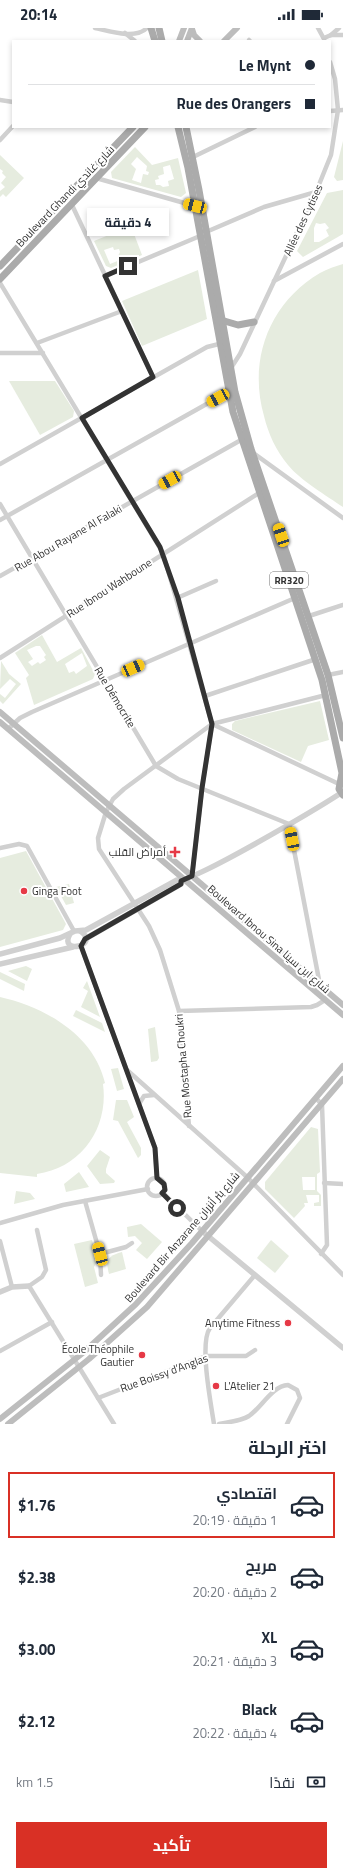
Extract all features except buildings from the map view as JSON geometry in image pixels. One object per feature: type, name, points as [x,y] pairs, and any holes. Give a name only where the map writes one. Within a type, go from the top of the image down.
[{"type":"main road","points":[[151,28],[155,40]]},
{"type":"main road","points":[[159,28],[162,40]]},
{"type":"main road","points":[[179,40],[184,28]]},
{"type":"main road","points":[[224,40],[237,28]]},
{"type":"main road","points":[[187,40],[192,29]]},
{"type":"main road","points":[[192,29],[194,35],[199,40]]},
{"type":"main road","name":"Boulevard Ghandi شارع غاندي","points":[[0,266],[132,128]]},
{"type":"main road","name":"Boulevard Ghandi شارع غاندي","points":[[0,279],[144,128]]},
{"type":"main road","points":[[172,128],[180,136]]},
{"type":"main road","name":"RR320","points":[[178,128],[195,206],[203,234]]},
{"type":"main road","name":"RR320","points":[[186,128],[193,158],[203,234],[227,370],[228,392],[241,440],[316,659],[326,695],[342,773],[342,794]]},
{"type":"main road","points":[[218,320],[238,325],[254,322]]},
{"type":"main road","name":"RR320","points":[[218,320],[219,344],[252,452],[328,675],[342,725],[343,738]]},
{"type":"main road","name":"Boulevard Ibnou Sina شارع ابن سينا","points":[[0,712],[110,804],[343,1005]]},
{"type":"main road","name":"Boulevard Ibnou Sina شارع ابن سينا","points":[[0,722],[183,880],[343,1015]]},
{"type":"main road","name":"Boulevard Bir Anzarane شارع بئر أنزران","points":[[0,1419],[75,1359],[136,1304],[202,1231],[343,1066]]},
{"type":"main road","name":"Boulevard Bir Anzarane شارع بئر أنزران","points":[[8,1424],[80,1367],[147,1307],[343,1080]]},
{"type":"street","points":[[95,28],[125,33],[141,32],[146,28]]},
{"type":"street","points":[[318,28],[324,40],[339,28]]},
{"type":"street","points":[[125,33],[134,40]]},
{"type":"street","points":[[331,35],[343,35]]},
{"type":"street","name":"Allée des Cytises","points":[[227,370],[240,354],[316,192],[331,154],[340,110],[335,79],[331,65]]},
{"type":"street","points":[[0,100],[12,102]]},
{"type":"street","points":[[0,140],[12,127]]},
{"type":"street","points":[[193,158],[221,142],[253,128]]},
{"type":"street","points":[[96,178],[195,206]]},
{"type":"street","points":[[105,276],[264,207],[316,192]]},
{"type":"street","points":[[72,204],[153,377]]},
{"type":"street","points":[[274,281],[343,244]]},
{"type":"street","points":[[0,283],[163,553],[178,598],[212,724],[202,788],[192,876]]},
{"type":"street","points":[[37,343],[122,311]]},
{"type":"street","points":[[0,464],[207,347],[219,344]]},
{"type":"street","points":[[0,353],[43,353]]},
{"type":"street","points":[[0,520],[228,392]]},
{"type":"street","name":"Rue Abou Rayane Al Falaki","points":[[0,576],[241,440]]},
{"type":"street","points":[[252,452],[343,518]]},
{"type":"street","name":"Rue Ibnou Wahboune","points":[[0,658],[163,553],[259,494]]},
{"type":"street","name":"Rue Démocrite","points":[[0,504],[156,766],[170,775],[289,824]]},
{"type":"street","points":[[178,598],[216,581]]},
{"type":"street","points":[[8,729],[13,723],[32,712],[295,598]]},
{"type":"street","points":[[309,616],[343,605]]},
{"type":"street","points":[[205,696],[316,659]]},
{"type":"street","points":[[328,675],[343,672]]},
{"type":"street","points":[[212,724],[326,695]]},
{"type":"street","points":[[212,724],[341,782]]},
{"type":"street","name":"Rue Mostapha Choukri","points":[[189,1126],[179,1011],[160,950],[149,926],[99,849],[98,838],[110,804],[124,789],[212,724]]},
{"type":"street","points":[[81,946],[85,939],[177,880],[183,880],[192,876],[342,794]]},
{"type":"street","points":[[289,824],[320,985]]},
{"type":"street","points":[[0,848],[19,844],[27,846],[75,932]]},
{"type":"street","points":[[0,954],[60,938],[136,906]]},
{"type":"street","points":[[75,932],[83,933],[85,939]]},
{"type":"street","points":[[73,947],[68,940],[75,932]]},
{"type":"street","points":[[0,964],[81,946]]},
{"type":"street","points":[[81,946],[156,1152],[157,1178],[164,1184],[165,1190],[162,1193],[154,1195],[148,1189]]},
{"type":"street","points":[[179,1011],[311,1007],[325,1000]]},
{"type":"street","points":[[127,1070],[248,1177],[343,1275]]},
{"type":"street","points":[[139,1105],[144,1096],[154,1095]]},
{"type":"street","points":[[316,1098],[322,1105],[327,1245],[321,1254]]},
{"type":"street","points":[[148,1189],[149,1182],[157,1178]]},
{"type":"street","points":[[324,1184],[343,1184]]},
{"type":"street","points":[[0,1223],[85,1201],[148,1189]]},
{"type":"street","points":[[162,1193],[209,1237],[343,1348]]},
{"type":"street","points":[[85,1201],[100,1254],[101,1275]]},
{"type":"street","points":[[0,1292],[12,1287],[29,1286],[42,1278],[46,1270],[37,1230]]},
{"type":"street","points":[[0,1241],[12,1287]]},
{"type":"street","points":[[100,1254],[126,1247],[132,1243]]},
{"type":"street","points":[[214,1424],[206,1356],[208,1331],[255,1275]]},
{"type":"street","points":[[29,1286],[114,1424]]},
{"type":"street","points":[[0,1351],[52,1322]]},
{"type":"street","name":"Rue Boissy d’Anglas","points":[[98,1398],[206,1356],[246,1356],[255,1350]]},
{"type":"street","points":[[219,1424],[247,1417],[278,1388],[288,1385],[297,1390],[300,1398],[287,1424]]},
{"type":"shaded area","points":[[343,141],[343,180],[337,181],[334,177]]},
{"type":"shaded area","points":[[135,147],[152,165],[178,158],[186,193],[181,197],[112,178],[111,172]],"holes":[[[137,157],[147,166],[146,171],[149,172],[148,175],[143,174],[141,183],[132,180],[136,169],[131,164]],[[170,165],[174,179],[168,181],[169,186],[163,187],[156,185],[155,180],[159,179],[158,176],[164,174],[163,167]]]},
{"type":"shaded area","points":[[0,155],[24,178],[6,197],[3,194],[0,197],[0,191],[5,187],[1,183],[6,177],[0,169]]},
{"type":"shaded area","points":[[343,190],[343,234],[303,257],[297,251],[327,193]],"holes":[[[316,223],[325,223],[329,228],[326,230],[329,236],[319,242],[314,242],[314,228]]]},
{"type":"shaded area","points":[[131,226],[142,255],[111,268],[106,266],[94,241]],"holes":[[[113,247],[114,250],[119,249],[120,252],[118,256],[120,260],[110,264],[104,250]]]},
{"type":"shaded area","points":[[343,264],[343,507],[314,488],[293,471],[276,448],[264,416],[260,395],[259,374],[261,354],[267,335],[287,300],[302,285],[320,273]]},
{"type":"shaded area","points":[[198,270],[207,319],[142,346],[122,301]]},
{"type":"shaded area","points":[[9,381],[55,381],[74,411],[73,417],[40,435]]},
{"type":"shaded area","points":[[42,635],[57,662],[81,648],[95,674],[93,679],[34,705],[26,678],[29,675],[15,653]],"holes":[[[40,646],[46,655],[44,657],[46,660],[40,664],[38,662],[32,666],[28,662],[33,659],[27,650]],[[82,653],[87,666],[76,674],[74,671],[69,673],[65,664]]]},
{"type":"shaded area","points":[[1,661],[9,674],[21,684],[3,704],[0,701],[0,694],[5,698],[16,684],[10,679],[0,689]]},
{"type":"shaded area","points":[[320,701],[329,740],[308,746],[301,762],[232,730],[232,724],[235,721]]},
{"type":"shaded area","name":"Ginga Foot","points":[[26,851],[66,924],[63,930],[0,947],[0,858]]},
{"type":"shaded area","points":[[69,884],[74,903],[66,905],[56,887]]},
{"type":"shaded area","points":[[26,966],[32,969],[27,981],[8,971]]},
{"type":"shaded area","points":[[0,972],[25,984],[24,991],[0,979]]},
{"type":"shaded area","points":[[87,981],[100,1017],[81,1007],[88,991],[83,988]]},
{"type":"shaded area","points":[[0,997],[34,1008],[50,1016],[79,1037],[99,1066],[105,1083],[103,1084],[104,1100],[101,1116],[89,1143],[67,1164],[53,1170],[37,1174],[37,1177],[0,1173]]},
{"type":"shaded area","points":[[76,1010],[102,1023],[105,1032],[73,1016]]},
{"type":"shaded area","points":[[155,1027],[159,1058],[157,1061],[151,1062],[148,1029]]},
{"type":"shaded area","points":[[118,1068],[124,1089],[117,1091],[111,1069]]},
{"type":"shaded area","points":[[116,1100],[127,1100],[134,1117],[127,1122],[141,1148],[141,1155],[138,1158],[118,1121],[113,1120]]},
{"type":"shaded area","points":[[311,1127],[318,1129],[320,1172],[317,1174],[317,1191],[321,1195],[321,1206],[314,1206],[314,1203],[319,1202],[319,1195],[306,1195],[308,1203],[304,1203],[305,1206],[294,1218],[265,1189],[265,1182]],"holes":[[[302,1177],[315,1177],[315,1190],[303,1190]]]},
{"type":"shaded area","points":[[100,1150],[110,1157],[106,1173],[115,1181],[114,1183],[100,1184],[87,1166]]},
{"type":"shaded area","points":[[79,1172],[89,1187],[66,1192],[64,1184]]},
{"type":"shaded area","points":[[16,1191],[30,1193],[35,1199],[14,1204]]},
{"type":"shaded area","points":[[141,1224],[162,1242],[147,1259],[136,1250],[142,1243],[135,1236],[128,1237],[127,1227]]},
{"type":"shaded area","points":[[92,1240],[97,1261],[94,1267],[98,1283],[85,1287],[74,1244]]},
{"type":"shaded area","points":[[271,1240],[289,1256],[275,1273],[257,1258]]},
{"type":"shaded area","points":[[122,1252],[126,1269],[109,1274],[107,1265],[109,1259]]},
{"type":"place","name":"أمراض القلب","points":[[175,852]]},
{"type":"place","name":"Ginga Foot","points":[[24,891]]},
{"type":"place","name":"Anytime Fitness","points":[[288,1323]]},
{"type":"place","name":"École Théophile Gautier","points":[[142,1355]]},
{"type":"place","name":"L'Atelier 21","points":[[216,1386]]},
{"type":"route","points":[[128,266],[105,276],[153,377],[82,418],[163,553],[178,598],[212,724],[202,788],[192,876],[181,881],[181,884],[85,939],[84,944],[81,946],[155,1148],[157,1158],[157,1178],[163,1181],[165,1187],[164,1192],[162,1193],[177,1208]]}]
